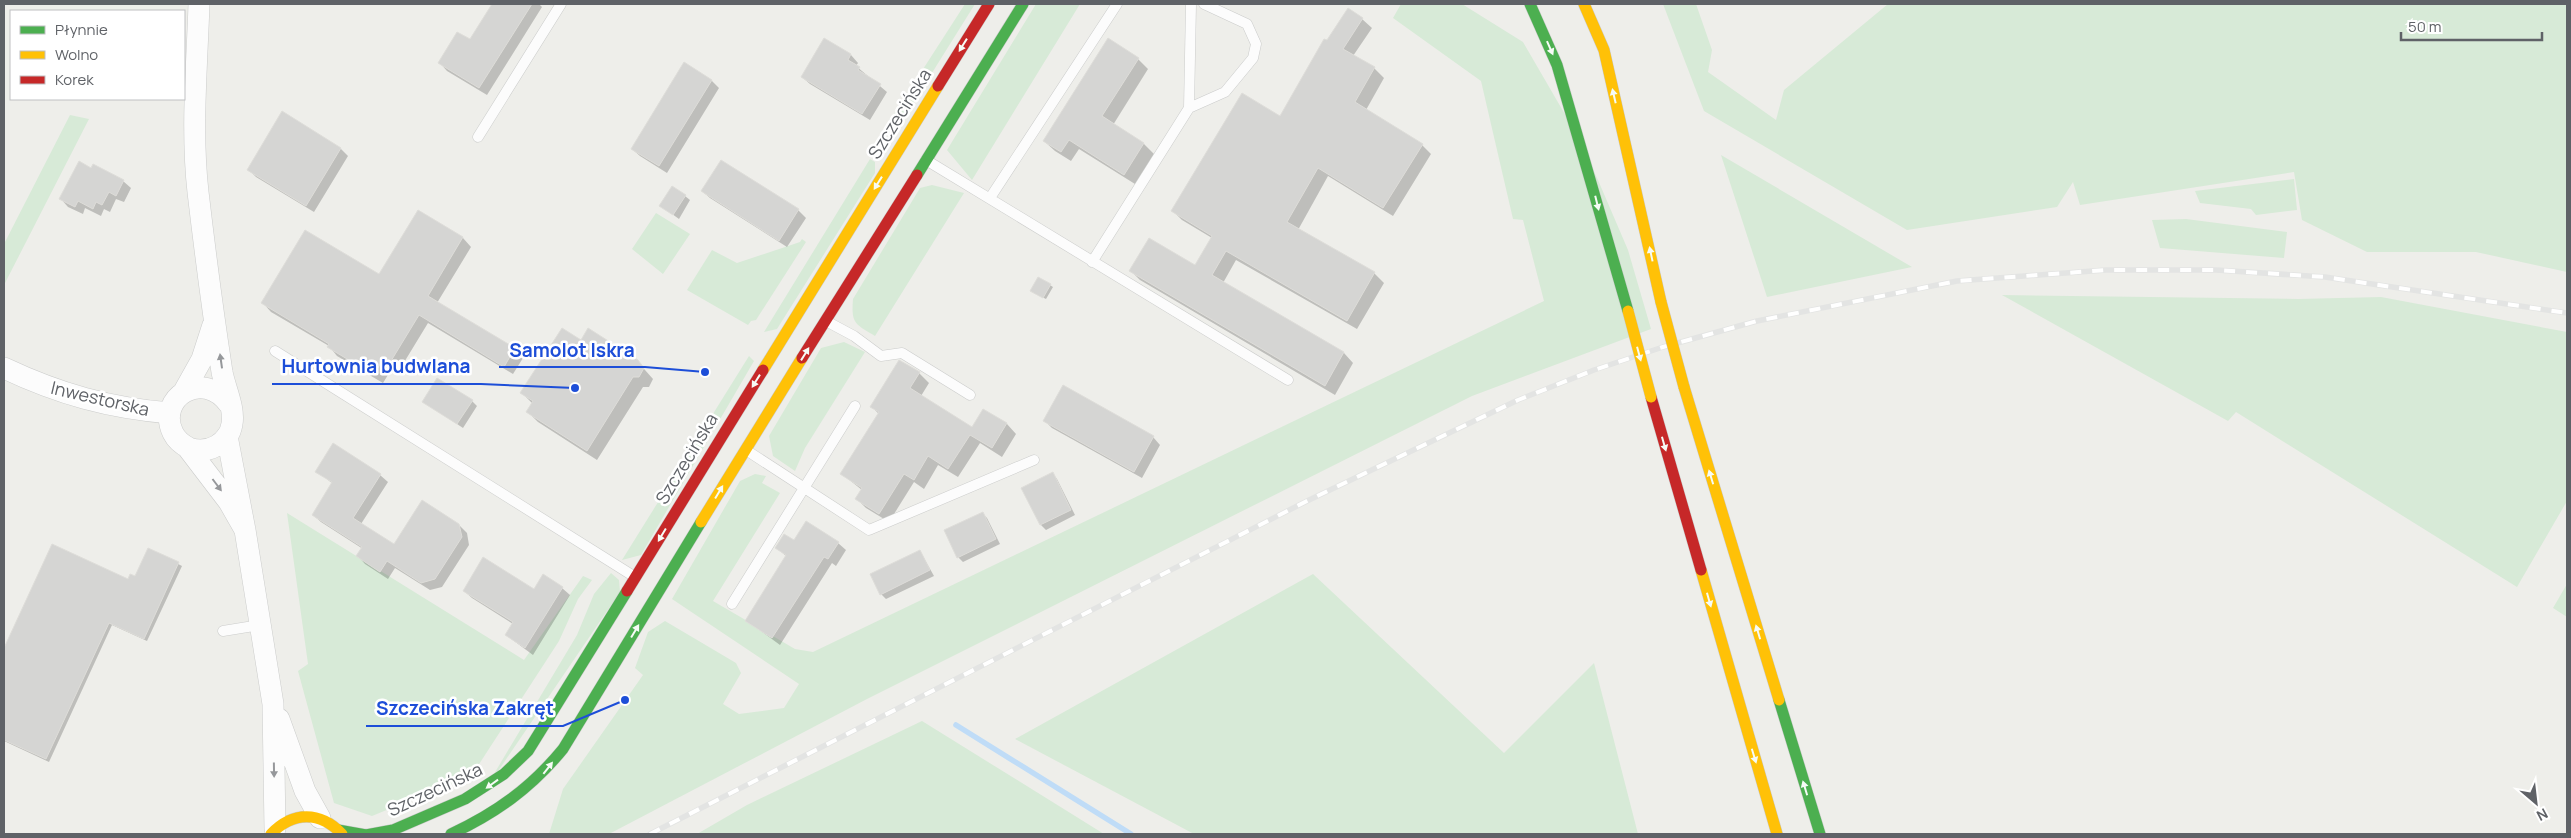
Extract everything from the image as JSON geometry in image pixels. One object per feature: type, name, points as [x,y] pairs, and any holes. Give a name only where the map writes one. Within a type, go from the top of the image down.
[{"type":"main road","name":"Szczecińska","points":[[340,832],[376,834],[393,830],[482,791],[502,777],[528,751],[989,4]]},
{"type":"main road","points":[[451,834],[504,808],[541,777],[563,749],[745,450],[1022,4]]},
{"type":"main road","points":[[1530,4],[1557,65],[1777,834]]},
{"type":"main road","points":[[1584,4],[1604,50],[1661,302],[1684,386],[1820,834]]},
{"type":"main road","points":[[273,831],[296,817],[320,818],[340,832]]},
{"type":"street","points":[[187,447],[208,449],[217,446],[227,436],[233,422],[224,384],[195,151],[199,4]]},
{"type":"street","points":[[215,317],[202,359],[170,413],[173,432],[230,502],[244,530]]},
{"type":"street","name":"Inwestorska","points":[[4,368],[46,388],[92,401],[142,411],[170,413]]},
{"type":"street","points":[[183,393],[197,387],[207,387],[216,390],[229,404]]},
{"type":"street","points":[[227,436],[273,704],[273,831]]},
{"type":"street","points":[[273,704],[305,791],[320,818]]},
{"type":"lane","points":[[478,137],[561,4]]},
{"type":"lane","points":[[990,198],[1117,4]]},
{"type":"lane","points":[[1092,262],[1188,108],[1191,4]]},
{"type":"lane","points":[[1188,108],[1225,92],[1253,58],[1256,44],[1247,24],[1204,4]]},
{"type":"lane","points":[[925,159],[1288,380]]},
{"type":"lane","points":[[826,321],[854,336],[881,356],[902,353],[970,395]]},
{"type":"lane","points":[[274,351],[636,578]]},
{"type":"lane","points":[[732,604],[855,406]]},
{"type":"lane","points":[[745,450],[869,530],[1034,460]]},
{"type":"lane","points":[[223,631],[260,625]]},
{"type":"green space","points":[[965,4],[975,4],[897,129],[878,139]]},
{"type":"green space","points":[[1036,4],[1080,4],[972,180],[947,150]]},
{"type":"green space","points":[[1401,4],[1462,4],[1523,42],[1570,123],[1598,180],[1628,250],[1651,329],[1472,396],[867,699],[609,834],[549,834],[563,789],[643,675],[635,668],[648,632],[665,621],[736,663],[741,673],[723,704],[739,714],[784,708],[799,684],[672,599],[740,481],[755,474],[766,476],[762,483],[780,493],[713,601],[795,649],[813,652],[1544,301],[1523,220],[1513,219],[1481,81],[1393,18]]},
{"type":"green space","points":[[1663,4],[1696,4],[1712,50],[1708,72],[1776,120],[1784,90],[1888,4],[2567,4],[2567,272],[2476,252],[2367,252],[2302,220],[2294,172],[2080,205],[2073,182],[2057,207],[1907,230],[1704,111]]},
{"type":"green space","points":[[70,115],[89,119],[4,285],[4,244]]},
{"type":"green space","points":[[1721,155],[1912,267],[1767,297]]},
{"type":"green space","points":[[870,159],[875,162],[875,173],[777,329],[764,332]]},
{"type":"green space","points":[[2294,179],[2297,210],[2256,215],[2251,209],[2200,203],[2195,191]]},
{"type":"green space","points":[[932,185],[964,193],[875,336],[859,326],[854,319],[853,299],[920,188]]},
{"type":"green space","points":[[656,213],[690,234],[663,274],[632,249]]},
{"type":"green space","points":[[2186,219],[2287,232],[2284,258],[2160,248],[2152,220]]},
{"type":"green space","points":[[802,239],[806,242],[756,320],[751,321],[748,325],[687,290],[712,250],[737,263],[800,242]]},
{"type":"green space","points":[[2002,295],[2298,299],[2381,297],[2567,332],[2567,501],[2517,587],[2236,412],[2228,421]]},
{"type":"green space","points":[[844,342],[865,352],[805,448],[795,471],[773,456],[769,436],[821,348]]},
{"type":"green space","points":[[749,356],[754,361],[641,555],[622,560]]},
{"type":"green space","points":[[287,513],[524,660],[583,576],[592,580],[578,599],[559,641],[472,775],[372,816],[334,803],[298,671],[308,664]]},
{"type":"green space","points":[[611,573],[619,580],[620,592],[479,799],[577,635],[594,594]]},
{"type":"green space","points":[[1313,574],[1504,753],[1594,663],[1638,834],[1194,834],[1015,739]]},
{"type":"green space","points":[[2567,584],[2567,617],[2553,608]]},
{"type":"green space","points":[[922,721],[1104,834],[697,834],[747,805]]},
{"type":"building","points":[[492,4],[532,4],[479,88],[438,63],[457,32],[470,39]]},
{"type":"building","points":[[1348,8],[1363,18],[1343,49],[1375,67],[1355,102],[1423,144],[1383,208],[1318,168],[1287,222],[1375,272],[1347,321],[1226,251],[1212,275],[1344,352],[1325,386],[1129,271],[1149,238],[1195,265],[1212,236],[1171,211],[1242,93],[1280,116],[1324,39],[1327,40]]},
{"type":"building","points":[[824,38],[851,54],[848,60],[860,67],[858,70],[881,84],[862,114],[801,77]]},
{"type":"building","points":[[1108,38],[1139,58],[1102,116],[1144,143],[1124,175],[1069,140],[1061,152],[1043,141]]},
{"type":"building","points":[[684,62],[712,80],[659,166],[631,149]]},
{"type":"building","points":[[282,111],[341,148],[306,206],[247,170]]},
{"type":"building","points":[[721,160],[799,209],[779,241],[701,191]]},
{"type":"building","points":[[79,161],[91,168],[93,164],[124,180],[116,196],[109,192],[102,205],[96,202],[93,209],[78,201],[75,207],[59,199]]},
{"type":"building","points":[[672,186],[686,195],[673,215],[659,206]]},
{"type":"building","points":[[418,210],[463,237],[428,296],[515,348],[504,367],[419,315],[391,361],[384,357],[374,375],[327,347],[329,344],[261,303],[305,230],[379,274]]},
{"type":"building","points":[[1038,277],[1051,284],[1043,298],[1030,291]]},
{"type":"building","points":[[562,328],[581,340],[588,328],[638,360],[644,368],[639,377],[633,377],[587,451],[526,412],[533,401],[520,393]]},
{"type":"building","points":[[899,360],[920,372],[910,388],[972,427],[983,409],[1007,423],[992,448],[970,435],[948,469],[928,456],[914,480],[904,474],[879,514],[855,499],[862,488],[840,474],[879,412],[870,407]]},
{"type":"building","points":[[437,378],[473,400],[457,424],[422,402]]},
{"type":"building","points":[[1063,385],[1154,436],[1134,472],[1043,421]]},
{"type":"building","points":[[333,443],[381,474],[353,518],[394,544],[422,500],[459,524],[462,537],[435,579],[421,583],[387,561],[380,572],[356,556],[362,547],[312,515],[332,482],[315,472]]},
{"type":"building","points":[[1053,472],[1071,510],[1040,525],[1021,488]]},
{"type":"building","points":[[983,512],[996,539],[957,558],[944,530]]},
{"type":"building","points":[[806,521],[839,542],[828,559],[824,557],[772,638],[745,621],[786,555],[775,548],[784,534],[794,540]]},
{"type":"building","points":[[52,544],[128,579],[130,574],[135,576],[148,548],[179,562],[144,639],[109,623],[46,759],[4,740],[4,648]]},
{"type":"building","points":[[920,550],[930,570],[880,595],[870,574]]},
{"type":"building","points":[[483,557],[534,589],[543,574],[563,587],[525,648],[505,635],[513,622],[463,591]]},
{"type":"waterway","points":[[956,725],[1131,834]]},
{"type":"railway","points":[[650,834],[1309,500],[1518,400],[1594,370],[1663,347],[1757,321],[1957,281],[2106,270],[2216,270],[2325,277],[2567,313]]},
{"type":"traffic: fast","points":[[917,175],[1023,4]]},
{"type":"traffic: fast","points":[[1530,4],[1557,65],[1628,311]]},
{"type":"traffic: fast","points":[[451,834],[483,817],[512,798],[538,776],[563,749],[701,522]]},
{"type":"traffic: fast","points":[[338,830],[366,835],[393,830],[465,799],[504,774],[528,751],[627,591]]},
{"type":"traffic: fast","points":[[1779,700],[1820,834]]},
{"type":"traffic: slow","points":[[1584,4],[1604,50],[1661,302]]},
{"type":"traffic: slow","points":[[763,370],[938,86]]},
{"type":"traffic: slow","points":[[1661,302],[1684,387]]},
{"type":"traffic: slow","points":[[1628,311],[1651,397]]},
{"type":"traffic: slow","points":[[701,522],[802,358]]},
{"type":"traffic: slow","points":[[1684,387],[1779,700]]},
{"type":"traffic: slow","points":[[1701,570],[1777,834]]},
{"type":"traffic: slow","points":[[271,834],[288,821],[306,817],[325,821],[342,834]]},
{"type":"traffic: jam","points":[[938,86],[989,4]]},
{"type":"traffic: jam","points":[[802,358],[917,175]]},
{"type":"traffic: jam","points":[[627,591],[763,370]]},
{"type":"traffic: jam","points":[[1651,397],[1701,570]]},
{"type":"place","name":"Samolot Iskra","points":[[705,372]]},
{"type":"place","name":"Hurtownia budwlana","points":[[575,388]]},
{"type":"place","name":"Szczecińska Zakręt","points":[[625,700]]}]
